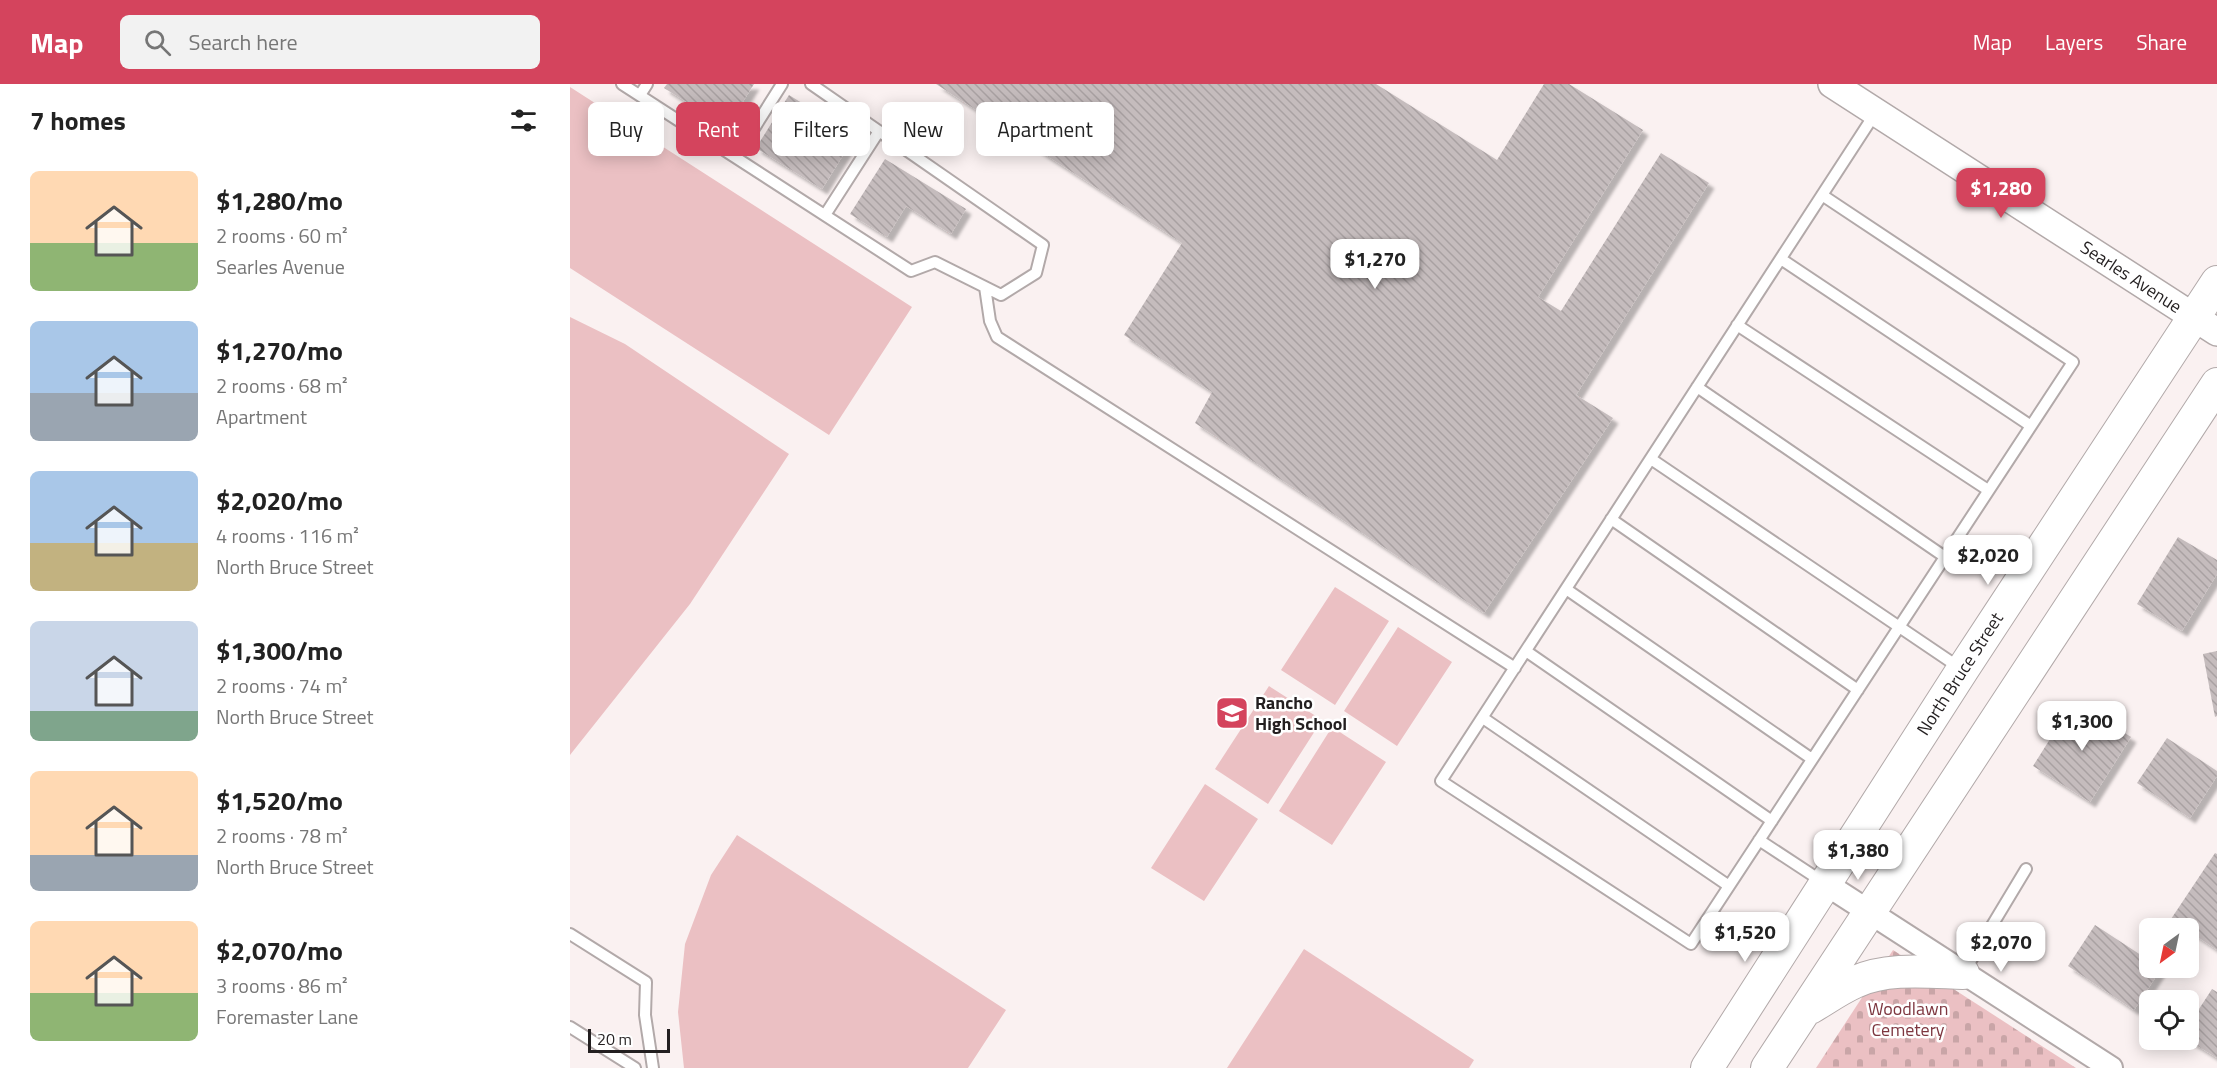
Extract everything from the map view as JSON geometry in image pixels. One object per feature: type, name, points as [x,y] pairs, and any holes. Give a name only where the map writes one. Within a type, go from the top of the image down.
[{"type":"main road","name":"North Bruce Street","points":[[1707,1068],[1963,669],[2205,325],[2217,282]]},
{"type":"main road","points":[[1767,1068],[2217,384]]},
{"type":"main road","points":[[1804,1012],[1856,981],[1872,977],[1914,971],[1963,973]]},
{"type":"street","name":"Searles Avenue","points":[[1832,84],[2205,325]]},
{"type":"street","points":[[1826,884],[2112,1068]]},
{"type":"lane","points":[[622,84],[911,271],[935,262],[1001,296],[1036,273],[1043,245],[811,84]]},
{"type":"lane","points":[[640,95],[647,84]]},
{"type":"lane","points":[[736,157],[782,84]]},
{"type":"lane","points":[[1822,195],[2073,362],[1691,944],[1441,782],[1611,519],[1876,112]]},
{"type":"lane","points":[[825,215],[879,131]]},
{"type":"lane","points":[[1780,259],[2031,426]]},
{"type":"lane","points":[[985,287],[990,321],[997,337],[1515,668]]},
{"type":"lane","points":[[1737,325],[1989,490]]},
{"type":"lane","points":[[1697,387],[1945,557]]},
{"type":"lane","points":[[1651,459],[1963,669]]},
{"type":"lane","points":[[1611,519],[1858,690]]},
{"type":"lane","points":[[1566,589],[1812,759]]},
{"type":"lane","points":[[1526,651],[1772,821]]},
{"type":"lane","points":[[1483,718],[1729,886]]},
{"type":"lane","points":[[1759,840],[1826,884]]},
{"type":"lane","points":[[1963,973],[2026,869]]},
{"type":"lane","points":[[570,934],[646,982],[645,1015],[653,1068]]},
{"type":"lane","points":[[570,1027],[635,1068]]},
{"type":"green space","points":[[570,87],[593,102],[588,102],[588,156],[664,156],[664,147],[912,307],[829,435],[570,268]]},
{"type":"green space","points":[[570,317],[625,344],[789,454],[690,604],[570,755]]},
{"type":"green space","points":[[1335,587],[1389,621],[1335,705],[1281,670]]},
{"type":"green space","points":[[1398,627],[1452,662],[1397,746],[1344,711]]},
{"type":"green space","points":[[1269,686],[1322,720],[1268,804],[1215,769]]},
{"type":"green space","points":[[1332,727],[1386,762],[1332,845],[1279,811]]},
{"type":"green space","points":[[1205,784],[1258,819],[1204,901],[1151,868]]},
{"type":"green space","points":[[737,835],[1006,1010],[968,1068],[684,1068],[678,1012],[685,944],[711,875]]},
{"type":"green space","points":[[1304,949],[1474,1060],[1469,1068],[1227,1068]]},
{"type":"green space","name":"Woodlawn Cemetery","points":[[1893,950],[2076,1068],[1816,1068]]},
{"type":"building","points":[[667,84],[754,84],[743,102],[687,102],[664,88]]},
{"type":"building","points":[[936,84],[1376,84],[1497,160],[1544,84],[1569,84],[1643,130],[1538,297],[1561,311],[1661,153],[1709,183],[1576,395],[1613,418],[1484,613],[1195,423],[1212,392],[1124,335],[1182,243],[1047,156],[1114,156],[1114,102],[976,102],[976,110]]},
{"type":"building","points":[[789,95],[800,102],[785,102]]},
{"type":"building","points":[[772,122],[772,156],[843,156],[822,189],[760,150],[760,142]]},
{"type":"building","points":[[885,159],[966,209],[951,234],[906,206],[887,237],[850,214]]},
{"type":"building","points":[[2178,537],[2217,560],[2217,574],[2182,631],[2137,604]]},
{"type":"building","points":[[2217,651],[2217,716],[2215,717],[2203,654]]},
{"type":"building","points":[[2074,701],[2131,737],[2090,802],[2033,766]]},
{"type":"building","points":[[2167,738],[2217,771],[2217,776],[2190,818],[2137,783]]},
{"type":"building","points":[[2215,853],[2217,854],[2217,950],[2199,938],[2199,918],[2172,918]]},
{"type":"building","points":[[2095,925],[2139,954],[2139,978],[2155,978],[2147,990],[2139,990],[2139,1002],[2134,1010],[2068,966]]},
{"type":"building","points":[[2212,989],[2217,992],[2217,1058],[2199,1047],[2199,1009]]},
{"type":"place","name":"Rancho High School","points":[[1232,713]]}]
